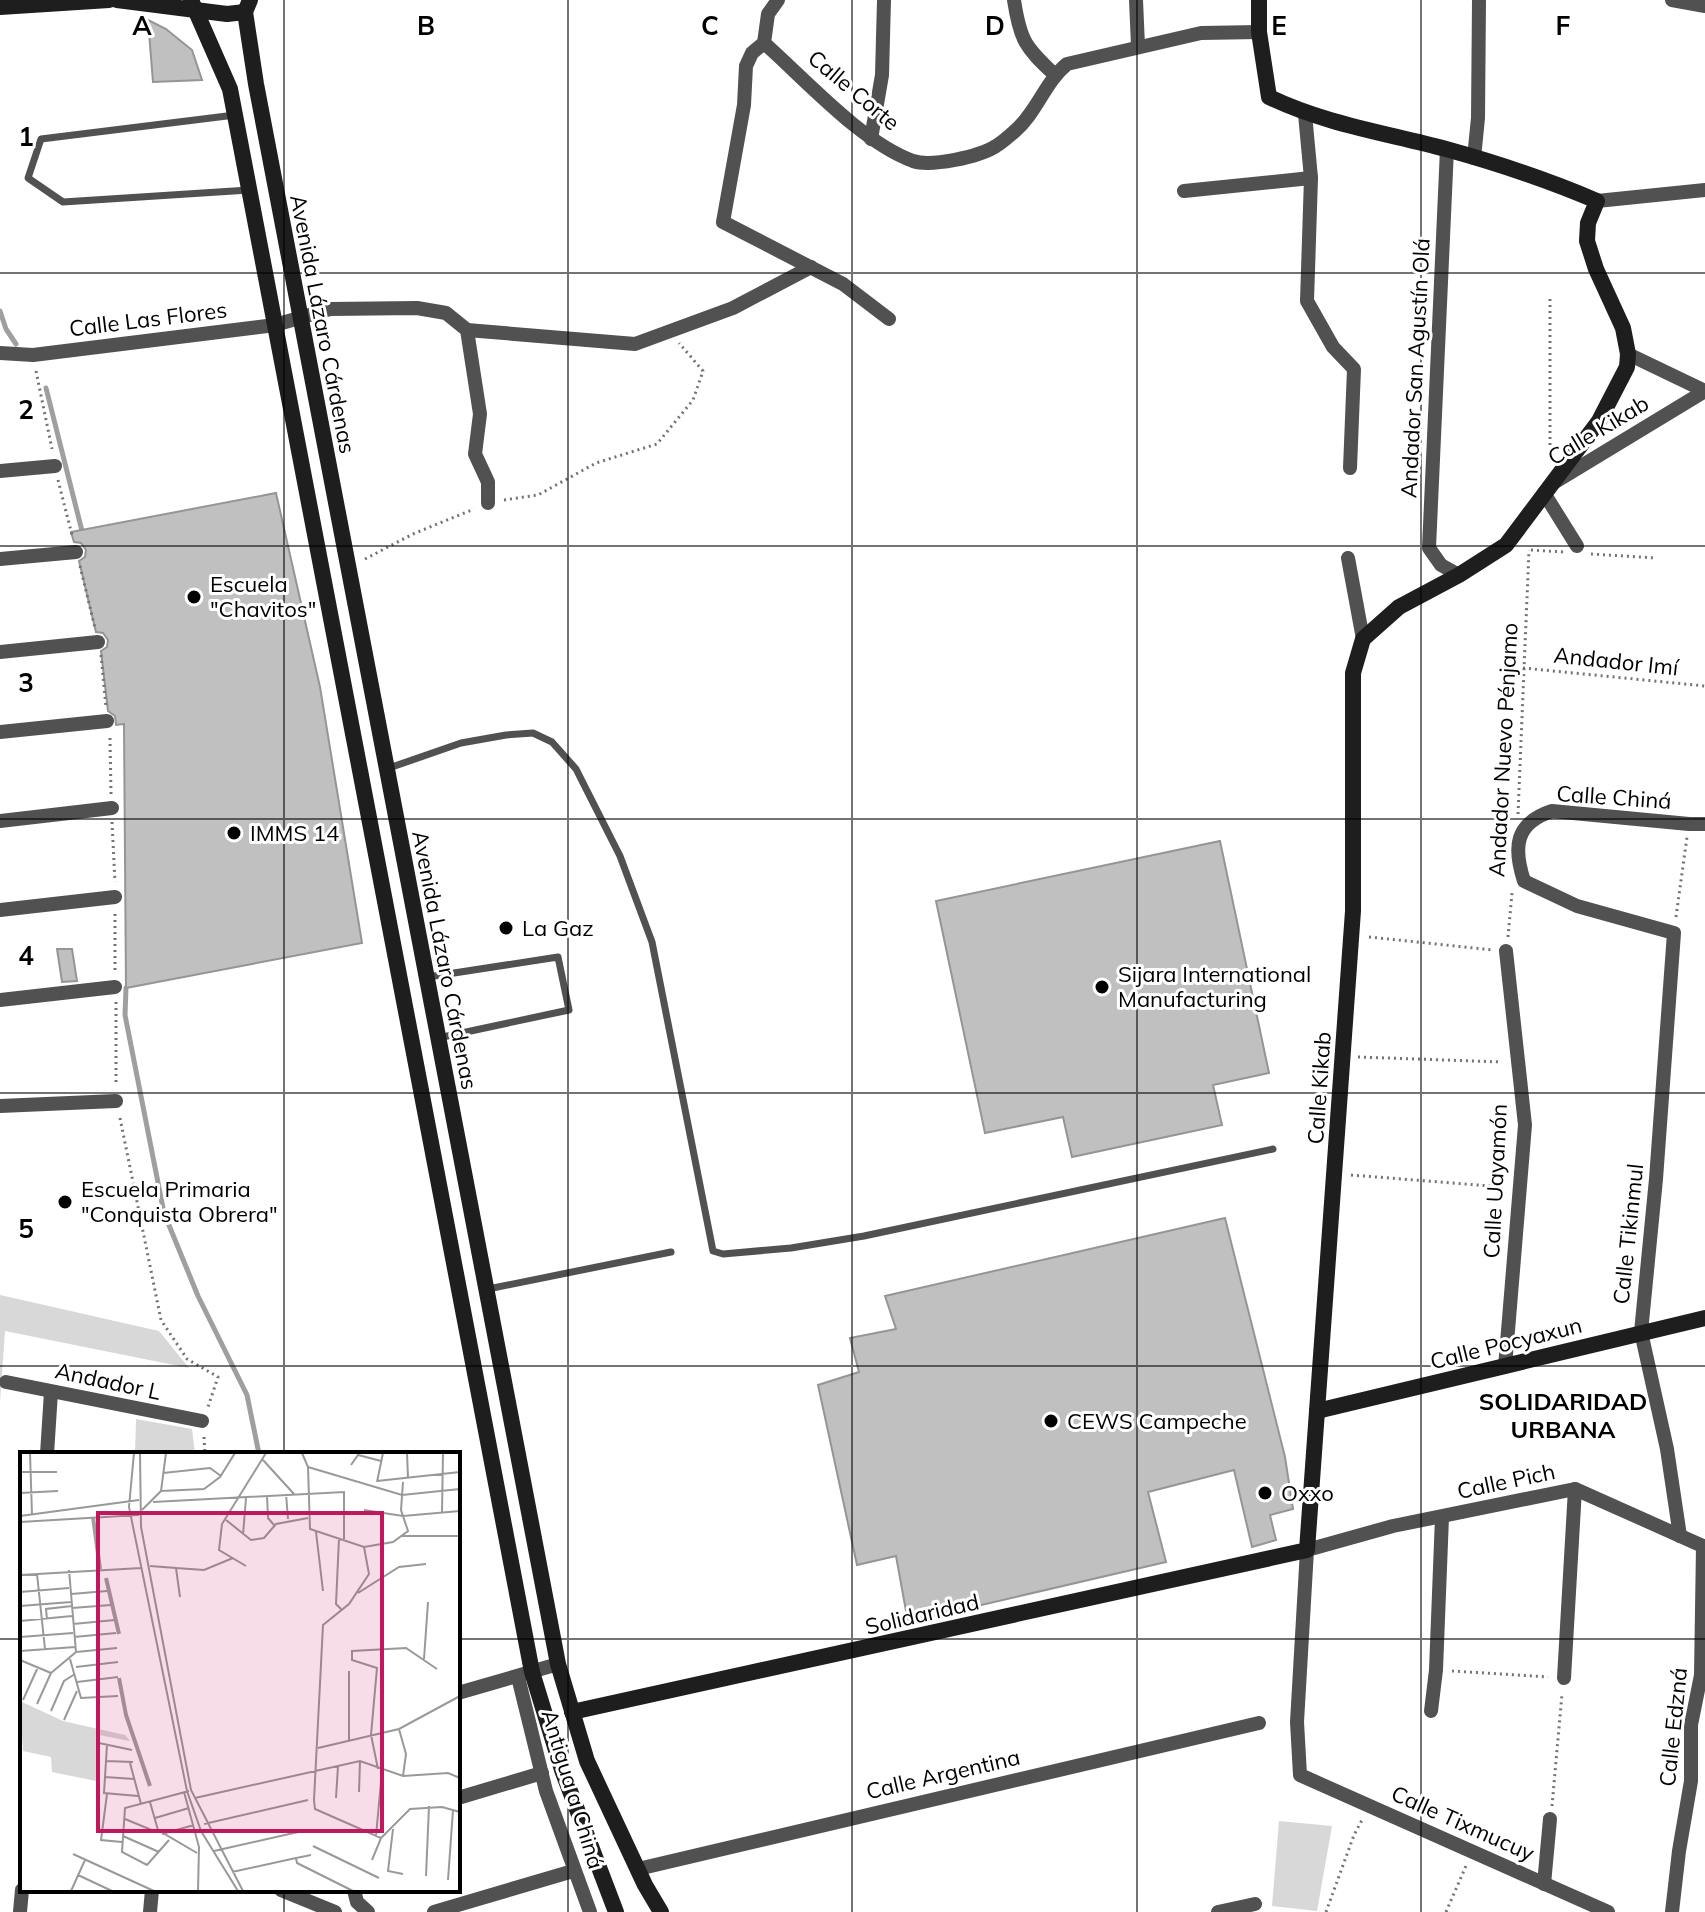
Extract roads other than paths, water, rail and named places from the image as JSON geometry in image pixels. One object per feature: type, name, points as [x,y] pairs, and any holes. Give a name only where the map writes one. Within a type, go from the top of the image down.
[{"type":"main road","points":[[0,7],[109,0]]},
{"type":"main road","points":[[117,0],[193,4],[227,14],[247,6]]},
{"type":"main road","points":[[1259,0],[1259,32],[1269,97],[1305,114],[1447,149],[1556,183],[1597,201],[1588,223],[1587,241],[1623,328],[1627,367],[1599,421],[1547,489]]},
{"type":"main road","points":[[193,4],[230,89],[379,872],[525,1675],[546,1719],[614,1911]]},
{"type":"main road","name":"Avenida Lázaro Cárdenas","points":[[247,6],[256,84],[558,1664],[587,1761],[661,1912]]},
{"type":"main road","name":"Calle Kikab","points":[[1307,1550],[1351,936],[1353,673],[1363,639],[1399,607],[1506,545],[1547,489]]},
{"type":"main road","points":[[351,726],[377,721]]},
{"type":"main road","points":[[379,872],[405,866]]},
{"type":"main road","name":"Calle Pocyaxun","points":[[1317,1411],[1705,1318]]},
{"type":"main road","name":"Solidaridad","points":[[572,1712],[1307,1550]]},
{"type":"street","points":[[778,0],[768,14],[764,43],[752,53],[746,66],[744,105],[723,222],[843,284],[889,319]]},
{"type":"street","points":[[871,139],[882,75],[884,0]]},
{"type":"street","points":[[1014,0],[1019,29],[1029,51],[1054,74],[1067,64],[1201,33],[1259,32]]},
{"type":"street","points":[[1136,0],[1138,46]]},
{"type":"street","points":[[1474,158],[1478,118],[1479,0]]},
{"type":"street","points":[[1672,0],[1705,6]]},
{"type":"street","name":"Calle Corte","points":[[764,43],[871,139],[915,162],[954,161],[994,148],[1026,119],[1042,99],[1054,74]]},
{"type":"street","points":[[1305,114],[1311,178],[1307,301],[1333,347],[1354,369],[1350,468]]},
{"type":"street","name":"Andador San Agustín Olá","points":[[1447,149],[1429,548],[1441,565],[1459,575]]},
{"type":"street","points":[[1184,191],[1311,178]]},
{"type":"street","points":[[1597,201],[1705,190]]},
{"type":"street","points":[[488,503],[488,482],[475,454],[480,414],[467,330],[635,344],[733,308],[811,267]]},
{"type":"street","name":"Calle Las Flores","points":[[0,353],[33,355],[275,325],[330,309],[417,308],[446,313],[467,330]]},
{"type":"street","points":[[1628,354],[1705,391]]},
{"type":"street","name":"Calle Kikab","points":[[1547,489],[1705,391]]},
{"type":"street","points":[[0,471],[55,466]]},
{"type":"street","points":[[1547,489],[1577,546]]},
{"type":"street","points":[[0,559],[76,552]]},
{"type":"street","points":[[1348,558],[1363,639]]},
{"type":"street","points":[[0,652],[98,642]]},
{"type":"street","points":[[0,732],[107,721]]},
{"type":"street","points":[[0,821],[112,808]]},
{"type":"street","name":"Calle Chiná","points":[[1674,933],[1577,906],[1524,881],[1516,857],[1521,826],[1552,811],[1705,824]]},
{"type":"street","points":[[0,910],[115,897]]},
{"type":"street","name":"Calle Tikinmul","points":[[1674,933],[1641,1332],[1667,1449],[1680,1536]]},
{"type":"street","name":"Calle Uayamón","points":[[1505,1367],[1525,1125],[1506,951]]},
{"type":"street","points":[[0,1000],[115,987]]},
{"type":"street","points":[[0,1106],[116,1101]]},
{"type":"street","name":"Andador L","points":[[6,1382],[202,1421]]},
{"type":"street","points":[[47,1452],[51,1392]]},
{"type":"street","points":[[1564,1678],[1575,1489]]},
{"type":"street","name":"Calle Pich","points":[[1307,1550],[1393,1526],[1575,1489],[1704,1546]]},
{"type":"street","points":[[1431,1711],[1436,1670],[1442,1517]]},
{"type":"street","name":"Calle Edzná","points":[[1672,1912],[1691,1781],[1691,1725],[1701,1675],[1704,1546]]},
{"type":"street","name":"Calle Kikab","points":[[1300,1775],[1297,1722],[1307,1550]]},
{"type":"street","points":[[460,1692],[558,1664]]},
{"type":"street","name":"Antigua a Chiná","points":[[525,1675],[542,1773],[573,1871],[590,1912]]},
{"type":"street","name":"Solidaridad","points":[[546,1719],[572,1712]]},
{"type":"street","name":"Calle Argentina","points":[[638,1869],[1259,1723]]},
{"type":"street","points":[[460,1797],[542,1773]]},
{"type":"street","name":"Calle Tixmucuy","points":[[1300,1775],[1544,1884],[1586,1908],[1608,1912]]},
{"type":"street","points":[[1544,1884],[1550,1819]]},
{"type":"street","points":[[434,1912],[573,1871]]},
{"type":"street","points":[[20,1912],[22,1892]]},
{"type":"street","points":[[150,1912],[152,1892]]},
{"type":"street","points":[[286,1892],[335,1912]]},
{"type":"street","points":[[354,1892],[357,1902],[368,1912]]},
{"type":"street","points":[[1218,1912],[1255,1904]]},
{"type":"lane","points":[[235,115],[41,139],[28,178],[63,202],[249,190]]},
{"type":"lane","points":[[386,769],[461,743],[533,733],[552,742],[576,769],[620,856],[652,942],[713,1251],[723,1254],[791,1248],[864,1236],[1273,1149]]},
{"type":"lane","points":[[426,977],[558,957],[569,1010],[438,1038]]},
{"type":"lane","points":[[486,1289],[671,1252]]},
{"type":"waterway","points":[[0,311],[6,329],[16,344]]},
{"type":"waterway","points":[[46,388],[83,535]]},
{"type":"waterway","points":[[126,988],[125,1015],[164,1213],[198,1296],[247,1395],[259,1452]]},
{"type":"place","name":"Escuela \"Chavitos\"","points":[[194,597]]},
{"type":"place","name":"IMMS 14","points":[[234,833]]},
{"type":"place","name":"La Gaz","points":[[506,928]]},
{"type":"place","name":"Sijara International Manufacturing","points":[[1102,987]]},
{"type":"place","name":"Escuela Primaria \"Conquista Obrera\"","points":[[65,1202]]},
{"type":"place","name":"CEWS Campeche","points":[[1051,1421]]},
{"type":"place","name":"Oxxo","points":[[1265,1493]]},
{"type":"district","name":"SOLIDARIDAD URBANA","points":[[1563,1416]]}]
